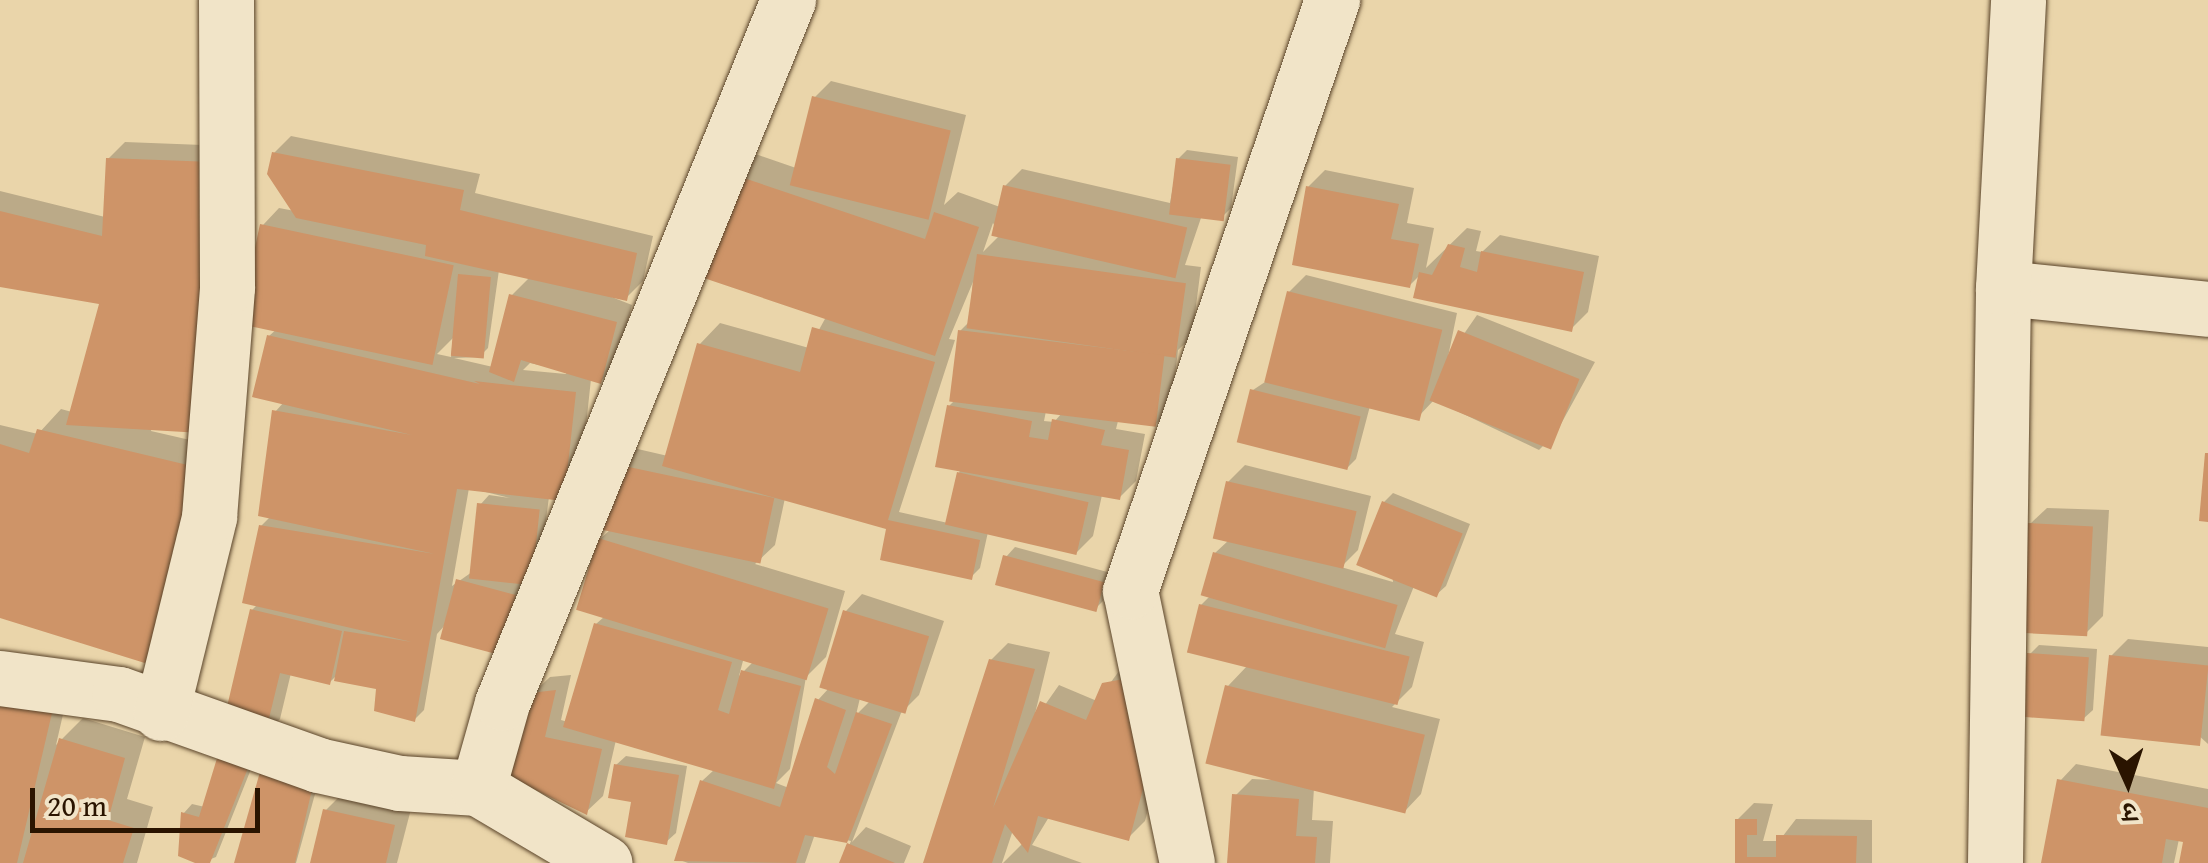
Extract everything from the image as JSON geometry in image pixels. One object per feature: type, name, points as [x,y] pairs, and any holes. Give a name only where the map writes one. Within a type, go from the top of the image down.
[{"type":"street","points":[[162,714],[209,518],[228,287],[226,0]]},
{"type":"street","points":[[478,788],[502,703],[788,0]]},
{"type":"street","points":[[1187,863],[1130,591],[1332,0]]},
{"type":"street","points":[[1995,863],[2004,288],[2018,0]]},
{"type":"street","points":[[2004,288],[2208,309]]},
{"type":"street","points":[[0,678],[118,694],[162,714],[318,766],[400,783],[478,788],[605,863]]},
{"type":"building","points":[[812,96],[951,131],[928,220],[790,185]]},
{"type":"building","points":[[272,152],[464,190],[460,210],[637,253],[627,301],[425,256],[426,245],[296,218],[267,174]]},
{"type":"building","points":[[106,158],[213,162],[201,433],[66,425],[99,304],[0,287],[0,211],[102,236]]},
{"type":"building","points":[[1176,158],[1231,165],[1224,221],[1169,215]]},
{"type":"building","points":[[720,170],[925,239],[934,212],[979,227],[935,356],[686,272]]},
{"type":"building","points":[[1003,185],[1187,228],[1175,278],[991,236]]},
{"type":"building","points":[[1306,186],[1399,204],[1391,239],[1419,244],[1410,288],[1292,265]]},
{"type":"building","points":[[260,224],[454,265],[432,365],[239,324]]},
{"type":"building","points":[[1448,244],[1465,248],[1460,267],[1477,272],[1481,251],[1584,272],[1572,332],[1413,298],[1419,272],[1432,275]]},
{"type":"building","points":[[977,254],[1186,283],[1176,358],[967,328]]},
{"type":"building","points":[[458,274],[491,277],[484,359],[451,356]]},
{"type":"building","points":[[1287,291],[1442,330],[1420,421],[1264,382]]},
{"type":"building","points":[[509,294],[617,322],[601,384],[521,360],[514,382],[489,372]]},
{"type":"building","points":[[812,327],[935,362],[888,520],[980,540],[972,580],[880,560],[886,529],[662,466],[697,343],[800,372]]},
{"type":"building","points":[[958,330],[1164,355],[1156,427],[949,401]]},
{"type":"building","points":[[1458,330],[1579,379],[1551,450],[1430,400]]},
{"type":"building","points":[[267,335],[480,384],[474,381],[576,392],[564,501],[457,489],[415,722],[374,711],[376,689],[334,681],[344,631],[412,642],[242,603],[259,525],[435,554],[258,516],[272,410],[412,435],[252,397]]},
{"type":"building","points":[[1250,389],[1361,417],[1347,470],[1237,442]]},
{"type":"building","points":[[947,405],[1032,421],[1029,437],[1048,440],[1052,419],[1105,430],[1101,445],[1129,450],[1120,500],[935,467]]},
{"type":"building","points":[[37,429],[196,467],[148,664],[0,618],[0,444],[29,453]]},
{"type":"building","points":[[2208,453],[2208,522],[2199,521]]},
{"type":"building","points":[[610,463],[774,498],[760,563],[596,529]]},
{"type":"building","points":[[957,472],[1089,502],[1076,555],[945,525]]},
{"type":"building","points":[[1226,481],[1357,511],[1343,569],[1213,538]]},
{"type":"building","points":[[1382,501],[1463,534],[1437,598],[1356,565]]},
{"type":"building","points":[[477,503],[540,510],[532,585],[469,579]]},
{"type":"building","points":[[2027,523],[2093,526],[2087,636],[2021,633]]},
{"type":"building","points":[[598,538],[828,608],[807,680],[576,610]]},
{"type":"building","points":[[1213,552],[1398,605],[1385,648],[1201,595]]},
{"type":"building","points":[[1003,555],[1104,582],[1096,612],[995,585]]},
{"type":"building","points":[[456,579],[516,595],[500,655],[440,639]]},
{"type":"building","points":[[1199,604],[1410,656],[1397,705],[1187,653]]},
{"type":"building","points":[[250,609],[342,631],[330,685],[280,673],[264,739],[222,728]]},
{"type":"building","points":[[843,610],[929,636],[905,714],[819,687]]},
{"type":"building","points":[[594,623],[732,662],[718,710],[729,714],[741,670],[801,686],[774,789],[563,727]]},
{"type":"building","points":[[2027,653],[2089,657],[2084,721],[2023,717]]},
{"type":"building","points":[[2109,655],[2208,665],[2200,746],[2101,736]]},
{"type":"building","points":[[989,659],[1035,669],[993,808],[1040,701],[1086,720],[1102,683],[1135,677],[1151,759],[1129,841],[1038,816],[1028,853],[1005,824],[992,863],[923,863]]},
{"type":"building","points":[[1225,685],[1425,735],[1405,813],[1205,764]]},
{"type":"building","points":[[556,690],[545,737],[602,749],[587,815],[492,769],[530,693]]},
{"type":"building","points":[[0,692],[55,700],[17,863],[0,863]]},
{"type":"building","points":[[815,698],[846,710],[827,767],[835,774],[856,712],[892,724],[847,843],[805,835],[796,863],[674,861],[700,780],[780,807]]},
{"type":"building","points":[[59,738],[125,758],[108,820],[134,828],[123,863],[23,863]]},
{"type":"building","points":[[218,755],[248,768],[210,863],[195,863],[178,856],[181,812],[199,817]]},
{"type":"building","points":[[614,764],[679,775],[667,845],[625,837],[631,802],[608,798]]},
{"type":"building","points":[[260,772],[313,785],[295,863],[234,863]]},
{"type":"building","points":[[2057,779],[2208,808],[2208,863],[2179,863],[2183,842],[2166,839],[2162,863],[2041,863]]},
{"type":"building","points":[[1232,794],[1299,799],[1296,836],[1317,837],[1315,863],[1227,863]]},
{"type":"building","points":[[323,809],[395,825],[386,863],[310,863]]},
{"type":"building","points":[[1735,819],[1757,819],[1757,835],[1747,835],[1747,857],[1776,857],[1776,835],[1857,836],[1856,863],[1735,863]]},
{"type":"building","points":[[847,843],[895,863],[839,863]]}]
